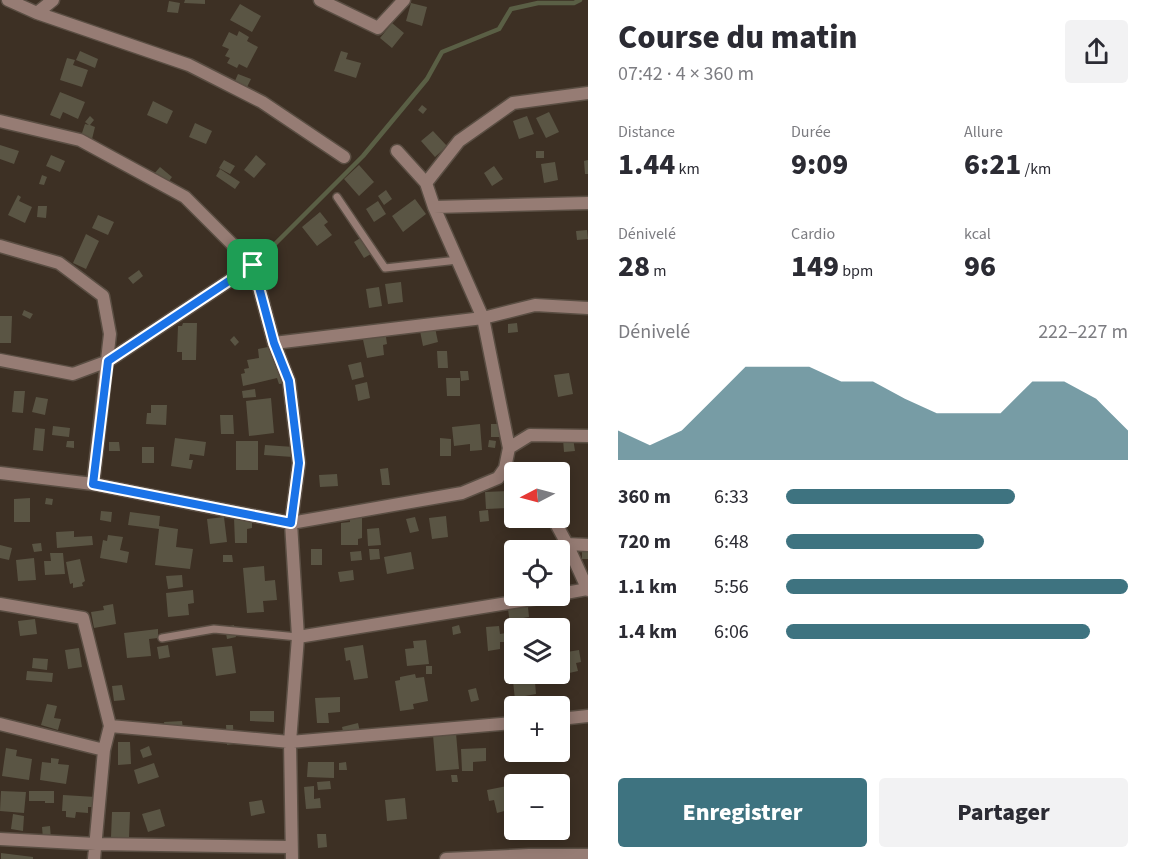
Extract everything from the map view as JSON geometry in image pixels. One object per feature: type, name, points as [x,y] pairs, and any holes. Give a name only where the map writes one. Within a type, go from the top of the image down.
[{"type":"street","points":[[8,0],[37,13],[189,65],[262,102],[344,157]]},
{"type":"street","points":[[37,13],[52,0]]},
{"type":"street","points":[[320,0],[378,28],[404,0]]},
{"type":"street","points":[[426,183],[459,141],[513,103],[588,93]]},
{"type":"street","points":[[0,121],[80,140],[185,197],[253,265],[274,343],[289,381],[299,463],[291,523],[298,637],[290,742],[292,853],[0,839]]},
{"type":"street","points":[[397,151],[426,183],[434,207],[483,318],[509,448],[510,462]]},
{"type":"street","points":[[434,207],[588,203]]},
{"type":"street","points":[[0,246],[59,263],[103,296],[110,334],[93,484]]},
{"type":"street","points":[[0,360],[73,374],[108,361],[253,265]]},
{"type":"street","points":[[274,343],[483,318],[535,305],[588,308]]},
{"type":"street","points":[[509,448],[530,435],[588,436]]},
{"type":"street","points":[[0,472],[93,484],[291,523],[462,493],[504,474]]},
{"type":"street","points":[[570,544],[588,545]]},
{"type":"street","points":[[570,551],[588,590],[570,593]]},
{"type":"street","points":[[0,604],[83,618],[110,726],[104,750],[94,859]]},
{"type":"street","points":[[298,637],[504,604]]},
{"type":"street","points":[[570,718],[588,716]]},
{"type":"street","points":[[0,724],[104,750]]},
{"type":"street","points":[[110,726],[290,742],[504,724]]},
{"type":"street","points":[[446,859],[588,855]]},
{"type":"lane","points":[[337,197],[385,268],[458,260]]},
{"type":"lane","points":[[162,638],[214,629],[298,637]]},
{"type":"building","points":[[185,0],[205,0],[205,4],[184,3]]},
{"type":"building","points":[[169,1],[180,3],[178,13],[167,12]]},
{"type":"building","points":[[411,3],[427,7],[422,26],[406,21]]},
{"type":"building","points":[[240,4],[261,16],[252,32],[230,20]]},
{"type":"building","points":[[392,23],[404,33],[392,48],[380,38]]},
{"type":"building","points":[[239,31],[249,37],[247,41],[258,47],[247,68],[239,64],[237,68],[227,63],[230,58],[225,56],[229,49],[222,46],[229,32],[237,36]]},
{"type":"building","points":[[80,51],[98,59],[95,68],[76,60]]},
{"type":"building","points":[[341,51],[348,53],[346,59],[361,63],[356,78],[334,71]]},
{"type":"building","points":[[67,58],[75,60],[73,65],[88,70],[82,87],[60,80]]},
{"type":"building","points":[[238,74],[251,79],[246,89],[234,83]]},
{"type":"building","points":[[60,92],[85,102],[78,119],[63,112],[60,119],[50,115]]},
{"type":"building","points":[[153,101],[173,111],[167,124],[147,115]]},
{"type":"building","points":[[422,105],[427,109],[423,114],[418,110]]},
{"type":"building","points":[[549,112],[559,132],[546,138],[536,118]]},
{"type":"building","points":[[90,116],[94,120],[90,125],[95,127],[92,139],[81,136],[85,124],[89,125],[85,122]]},
{"type":"building","points":[[527,116],[534,134],[519,139],[513,121]]},
{"type":"building","points":[[195,123],[212,131],[206,144],[189,137]]},
{"type":"building","points":[[433,131],[447,146],[435,157],[421,141]]},
{"type":"building","points":[[0,145],[19,151],[14,164],[0,159]]},
{"type":"building","points":[[536,151],[544,151],[544,158],[536,158]]},
{"type":"building","points":[[51,155],[65,161],[60,172],[46,166]]},
{"type":"building","points":[[256,155],[266,164],[254,178],[244,170]]},
{"type":"building","points":[[224,160],[235,166],[230,174],[219,168]]},
{"type":"building","points":[[588,160],[588,174],[585,174],[584,161]]},
{"type":"building","points":[[555,162],[558,180],[544,183],[541,164]]},
{"type":"building","points":[[359,165],[374,182],[359,196],[344,179]]},
{"type":"building","points":[[494,166],[503,179],[492,186],[484,173]]},
{"type":"building","points":[[160,167],[172,177],[167,184],[154,174]]},
{"type":"building","points":[[220,169],[240,182],[235,189],[216,176]]},
{"type":"building","points":[[42,175],[47,177],[44,185],[39,184]]},
{"type":"building","points":[[386,190],[392,199],[384,205],[378,196]]},
{"type":"building","points":[[18,195],[21,197],[19,201],[32,207],[25,223],[8,215]]},
{"type":"building","points":[[415,199],[426,214],[403,232],[392,216]]},
{"type":"building","points":[[378,201],[386,214],[374,222],[366,209]]},
{"type":"building","points":[[38,206],[47,206],[46,218],[37,217]]},
{"type":"building","points":[[320,212],[328,222],[324,225],[332,235],[317,246],[302,227]]},
{"type":"building","points":[[98,215],[114,222],[108,235],[92,228]]},
{"type":"building","points":[[587,230],[588,239],[577,240],[576,231]]},
{"type":"building","points":[[86,234],[99,241],[86,269],[73,263]]},
{"type":"building","points":[[365,235],[376,251],[364,258],[354,242]]},
{"type":"building","points":[[139,270],[143,276],[133,284],[128,278]]},
{"type":"building","points":[[401,282],[403,302],[388,304],[385,284]]},
{"type":"building","points":[[379,287],[382,306],[369,308],[366,289]]},
{"type":"building","points":[[24,310],[33,314],[30,319],[22,315]]},
{"type":"building","points":[[0,316],[12,316],[11,343],[0,343]]},
{"type":"building","points":[[183,323],[197,323],[196,360],[182,360],[182,352],[177,352],[178,326],[182,326]]},
{"type":"building","points":[[434,323],[438,342],[423,346],[419,326]]},
{"type":"building","points":[[517,323],[518,332],[508,333],[508,324]]},
{"type":"building","points":[[385,330],[387,344],[383,345],[384,355],[367,358],[362,335]]},
{"type":"building","points":[[234,336],[239,342],[235,346],[230,340]]},
{"type":"building","points":[[273,346],[278,372],[290,370],[292,382],[279,384],[277,378],[243,386],[241,374],[245,373],[244,369],[249,368],[247,360],[259,358],[258,349]]},
{"type":"building","points":[[437,351],[447,351],[448,368],[438,368]]},
{"type":"building","points":[[361,362],[364,377],[352,380],[348,365]]},
{"type":"building","points":[[460,371],[468,371],[469,380],[461,381]]},
{"type":"building","points":[[569,373],[573,394],[558,397],[554,375]]},
{"type":"building","points":[[446,378],[460,378],[460,396],[447,396]]},
{"type":"building","points":[[367,382],[370,398],[358,401],[355,385]]},
{"type":"building","points":[[255,389],[256,397],[243,398],[242,391]]},
{"type":"building","points":[[14,391],[25,391],[23,413],[12,412]]},
{"type":"building","points":[[36,397],[48,399],[45,415],[32,412]]},
{"type":"building","points":[[271,398],[274,433],[249,436],[246,401]]},
{"type":"building","points":[[151,405],[167,405],[166,425],[146,424],[147,413],[151,413]]},
{"type":"building","points":[[220,415],[233,415],[234,434],[221,434]]},
{"type":"building","points":[[480,424],[482,450],[470,451],[470,444],[454,446],[452,427]]},
{"type":"building","points":[[491,424],[501,424],[500,437],[491,437]]},
{"type":"building","points":[[53,426],[70,428],[69,437],[52,435]]},
{"type":"building","points":[[35,428],[45,429],[43,451],[33,450]]},
{"type":"building","points":[[175,438],[206,442],[204,456],[190,454],[189,460],[193,460],[191,469],[171,466]]},
{"type":"building","points":[[440,438],[451,439],[451,456],[440,456]]},
{"type":"building","points":[[573,438],[575,451],[564,452],[563,439]]},
{"type":"building","points":[[489,440],[496,441],[495,448],[488,447]]},
{"type":"building","points":[[67,441],[74,441],[74,448],[66,447]]},
{"type":"building","points":[[236,441],[258,441],[258,470],[236,470]]},
{"type":"building","points":[[109,442],[119,442],[120,451],[109,451]]},
{"type":"building","points":[[265,445],[294,447],[293,457],[264,455]]},
{"type":"building","points":[[142,447],[154,447],[154,463],[142,463]]},
{"type":"building","points":[[388,468],[390,485],[382,485],[380,469]]},
{"type":"building","points":[[337,474],[338,486],[320,487],[319,475]]},
{"type":"building","points":[[504,491],[504,508],[486,509],[485,492]]},
{"type":"building","points":[[30,498],[30,522],[14,522],[14,499]]},
{"type":"building","points":[[46,498],[53,499],[52,505],[45,504]]},
{"type":"building","points":[[488,510],[489,521],[480,522],[479,511]]},
{"type":"building","points":[[101,511],[112,512],[111,522],[100,520]]},
{"type":"building","points":[[130,512],[160,516],[159,526],[178,529],[176,547],[193,549],[190,569],[155,565],[159,529],[128,525]]},
{"type":"building","points":[[446,516],[448,537],[432,539],[429,518]]},
{"type":"building","points":[[224,517],[227,542],[210,544],[207,519]]},
{"type":"building","points":[[252,517],[252,528],[247,529],[247,543],[235,543],[234,518]]},
{"type":"building","points":[[350,517],[362,517],[362,538],[358,539],[358,545],[341,545],[341,523],[350,522]]},
{"type":"building","points":[[415,517],[419,531],[410,533],[406,519]]},
{"type":"building","points":[[379,528],[381,545],[368,546],[367,529]]},
{"type":"building","points":[[74,531],[74,537],[92,536],[93,545],[57,548],[56,532]]},
{"type":"building","points":[[108,535],[123,537],[120,550],[129,552],[127,563],[100,558],[103,540],[107,541]]},
{"type":"building","points":[[41,543],[42,551],[34,552],[32,544]]},
{"type":"building","points":[[0,545],[12,548],[9,560],[0,558]]},
{"type":"building","points":[[311,549],[322,549],[322,565],[311,565]]},
{"type":"building","points":[[369,549],[379,549],[380,559],[370,560]]},
{"type":"building","points":[[582,550],[588,550],[588,559],[582,559]]},
{"type":"building","points":[[361,551],[362,560],[351,561],[350,552]]},
{"type":"building","points":[[411,552],[414,569],[387,574],[384,557]]},
{"type":"building","points":[[50,553],[63,553],[65,574],[45,575],[44,561],[51,561]]},
{"type":"building","points":[[223,555],[232,555],[233,562],[223,562]]},
{"type":"building","points":[[34,558],[36,580],[18,581],[16,560]]},
{"type":"building","points":[[80,559],[85,581],[82,583],[83,586],[73,588],[73,583],[70,584],[66,562]]},
{"type":"building","points":[[264,566],[265,581],[275,580],[277,600],[263,601],[264,612],[247,613],[243,568]]},
{"type":"building","points":[[353,570],[354,580],[340,582],[338,572]]},
{"type":"building","points":[[182,575],[183,587],[168,589],[166,576]]},
{"type":"building","points":[[193,590],[194,603],[188,604],[189,615],[168,617],[166,593]]},
{"type":"building","points":[[113,604],[116,624],[94,628],[91,612],[104,610],[103,606]]},
{"type":"building","points":[[528,607],[529,617],[509,618],[508,609]]},
{"type":"building","points":[[35,619],[37,634],[20,636],[18,621]]},
{"type":"building","points":[[234,625],[236,637],[227,639],[225,627]]},
{"type":"building","points":[[459,625],[461,633],[453,635],[452,627]]},
{"type":"building","points":[[499,626],[500,634],[504,633],[504,642],[500,642],[500,649],[488,651],[486,627]]},
{"type":"building","points":[[158,629],[158,638],[149,639],[151,656],[127,658],[124,633]]},
{"type":"building","points":[[426,640],[429,664],[407,666],[405,649],[414,648],[413,641]]},
{"type":"building","points":[[168,645],[170,657],[159,659],[157,647]]},
{"type":"building","points":[[363,645],[368,678],[354,680],[350,660],[346,661],[344,648]]},
{"type":"building","points":[[232,646],[236,673],[216,676],[212,648]]},
{"type":"building","points":[[79,648],[82,667],[68,669],[65,650]]},
{"type":"building","points":[[579,650],[581,662],[576,663],[578,671],[570,673],[570,652]]},
{"type":"building","points":[[33,658],[48,659],[47,670],[32,668]]},
{"type":"building","points":[[426,666],[432,666],[432,674],[426,674]]},
{"type":"building","points":[[27,671],[53,673],[52,682],[26,680]]},
{"type":"building","points":[[415,674],[416,678],[424,677],[428,701],[413,704],[414,709],[400,711],[395,681],[400,680],[400,677]]},
{"type":"building","points":[[513,684],[535,684],[536,694],[515,696]]},
{"type":"building","points":[[122,685],[125,700],[114,701],[112,686]]},
{"type":"building","points":[[476,688],[479,700],[471,702],[468,690]]},
{"type":"building","points":[[340,697],[340,712],[328,713],[329,723],[317,723],[315,698]]},
{"type":"building","points":[[47,704],[57,706],[54,718],[61,719],[58,730],[41,725]]},
{"type":"building","points":[[250,711],[274,711],[274,722],[250,721]]},
{"type":"building","points":[[182,721],[183,729],[165,729],[164,722]]},
{"type":"building","points":[[358,723],[360,732],[344,736],[342,727]]},
{"type":"building","points":[[226,725],[233,725],[234,744],[227,745]]},
{"type":"building","points":[[456,733],[459,769],[436,771],[433,735]]},
{"type":"building","points":[[118,742],[130,742],[131,764],[118,765]]},
{"type":"building","points":[[149,746],[152,755],[143,758],[140,750]]},
{"type":"building","points":[[6,748],[17,750],[16,756],[32,759],[29,780],[2,776]]},
{"type":"building","points":[[486,748],[486,761],[473,762],[473,771],[462,771],[461,749]]},
{"type":"building","points":[[51,758],[59,759],[58,764],[69,765],[66,784],[40,780],[42,762],[51,763]]},
{"type":"building","points":[[308,762],[334,762],[334,778],[307,777]]},
{"type":"building","points":[[346,762],[347,770],[339,770],[339,763]]},
{"type":"building","points":[[154,763],[159,777],[138,784],[134,770]]},
{"type":"building","points":[[451,775],[457,775],[458,782],[452,782]]},
{"type":"building","points":[[330,781],[331,789],[318,790],[317,782]]},
{"type":"building","points":[[314,786],[314,799],[320,798],[321,808],[306,809],[304,787]]},
{"type":"building","points":[[504,787],[504,811],[497,813],[494,800],[489,801],[487,790]]},
{"type":"building","points":[[1,791],[26,792],[24,813],[0,811]]},
{"type":"building","points":[[29,791],[54,791],[54,803],[29,801]]},
{"type":"building","points":[[63,795],[96,797],[96,807],[88,807],[88,813],[76,812],[75,818],[66,817],[66,811],[62,811]]},
{"type":"building","points":[[405,798],[407,819],[387,821],[385,800]]},
{"type":"building","points":[[262,800],[265,813],[251,816],[249,802]]},
{"type":"building","points":[[160,809],[165,826],[148,832],[142,814]]},
{"type":"building","points":[[112,812],[130,812],[129,838],[111,837]]},
{"type":"building","points":[[13,814],[24,816],[23,831],[11,829]]},
{"type":"building","points":[[50,826],[51,839],[43,839],[42,827]]},
{"type":"building","points":[[317,834],[326,834],[327,847],[318,848]]},
{"type":"building","points":[[1,853],[33,857],[33,859],[1,859]]},
{"type":"waterway","points":[[265,254],[363,156],[427,79],[442,52],[499,29],[511,9],[538,3],[574,3],[580,0]]},
{"type":"route","points":[[253,265],[274,343],[289,381],[299,463],[291,523],[93,484],[108,361],[253,265]]}]
